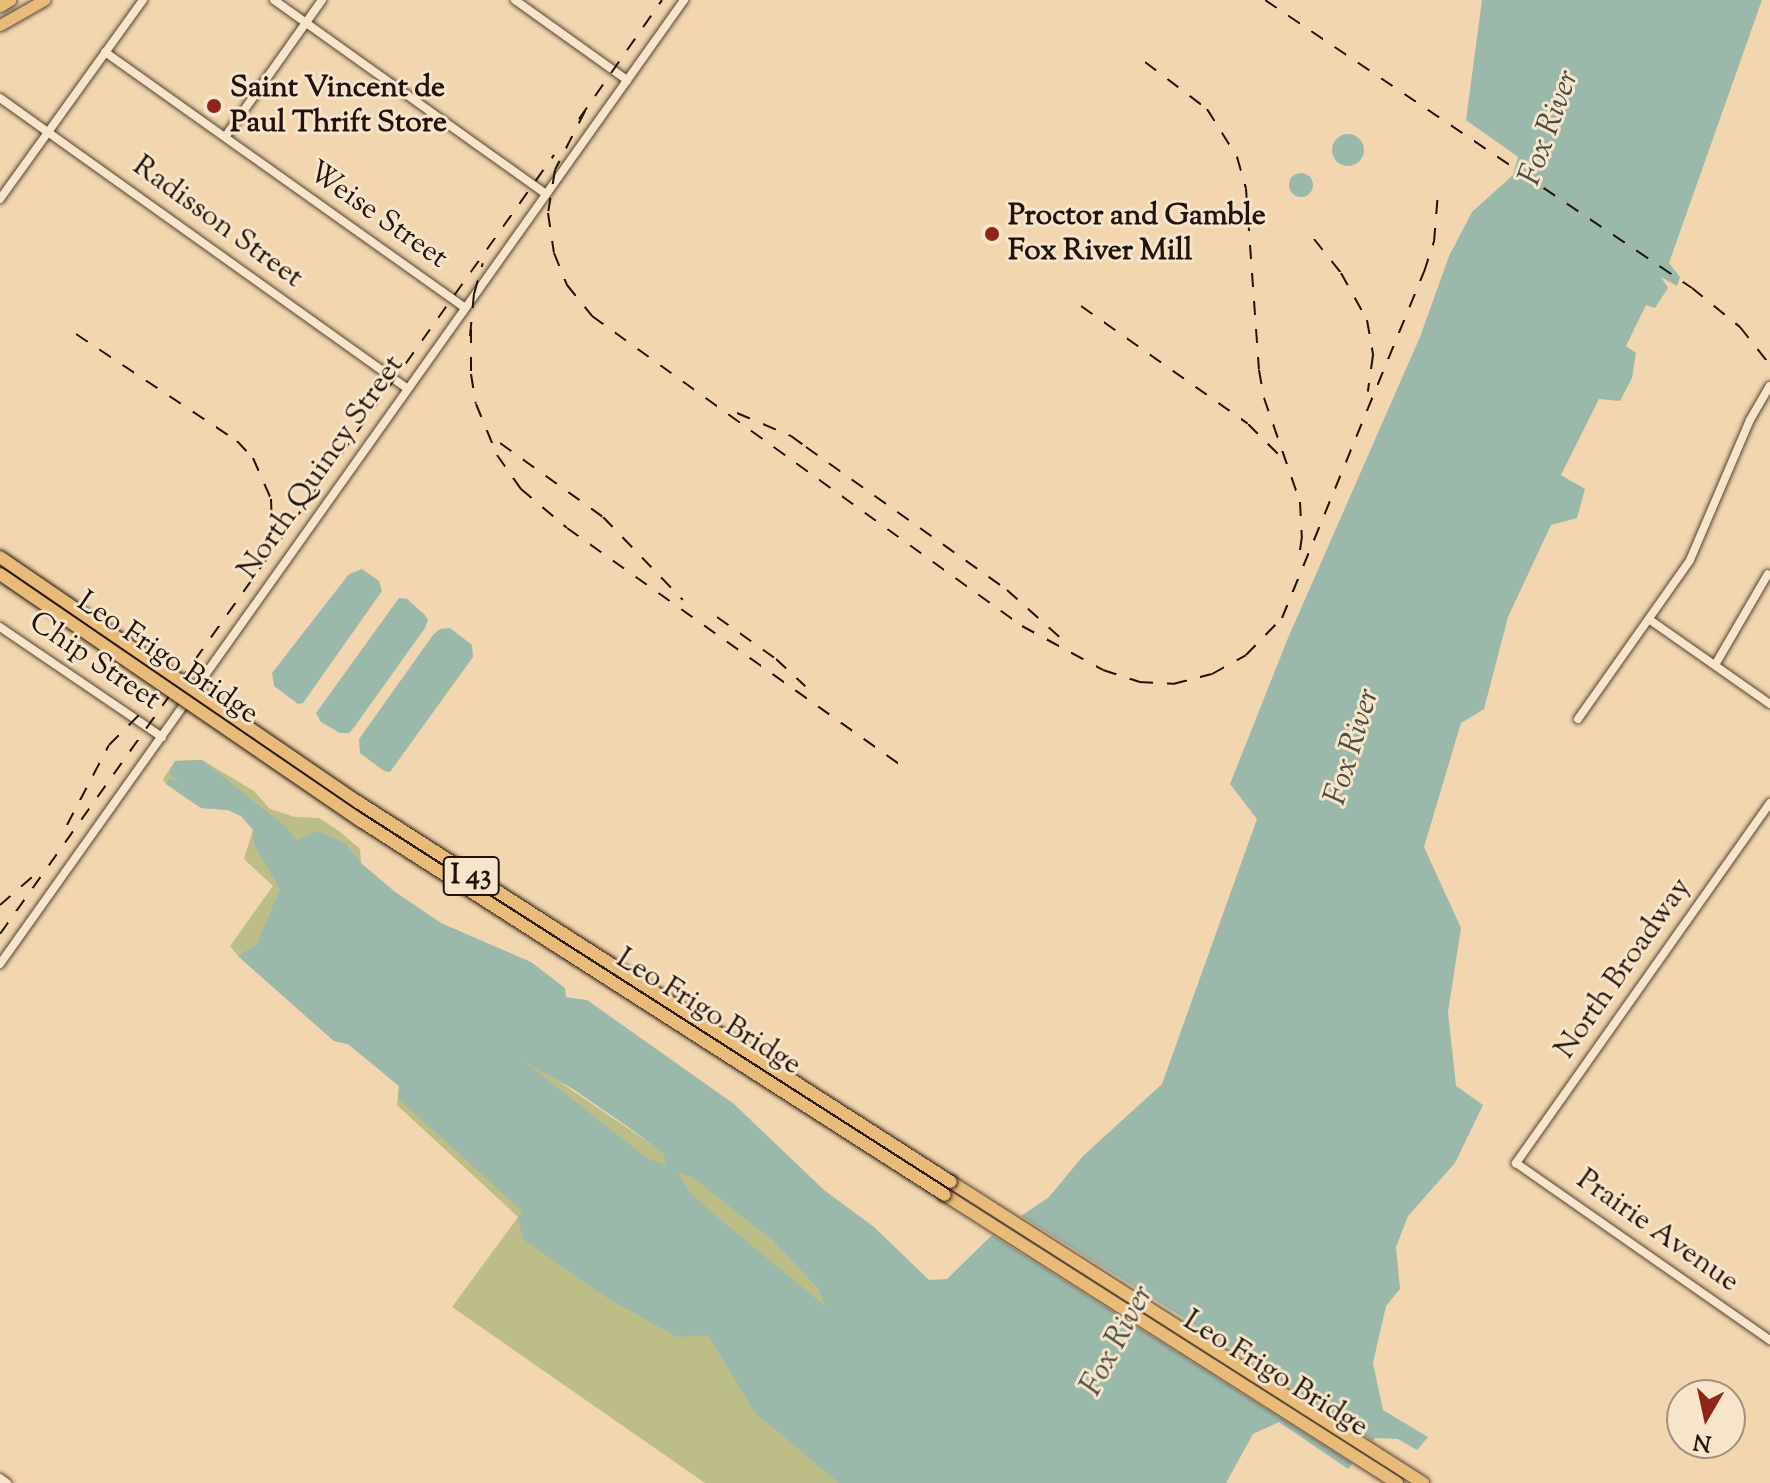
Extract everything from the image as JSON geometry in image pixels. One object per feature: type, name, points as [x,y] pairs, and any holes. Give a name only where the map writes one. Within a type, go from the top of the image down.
[{"type":"highway","name":"I 43","points":[[0,557],[380,816],[1423,1483]]},
{"type":"highway","name":"Leo Frigo Bridge","points":[[0,574],[361,821],[1397,1483]]},
{"type":"main road","points":[[0,6],[10,0]]},
{"type":"main road","points":[[0,25],[44,0]]},
{"type":"street","points":[[0,199],[143,0]]},
{"type":"street","points":[[274,0],[546,194]]},
{"type":"street","points":[[225,137],[322,0]]},
{"type":"street","points":[[515,0],[627,80]]},
{"type":"street","name":"North Quincy Street","points":[[0,964],[684,0]]},
{"type":"street","name":"Weise Street","points":[[105,52],[465,308]]},
{"type":"street","name":"Radisson Street","points":[[0,98],[406,388]]},
{"type":"street","points":[[1578,719],[1690,560],[1750,420],[1770,386]]},
{"type":"street","points":[[1715,665],[1768,574]]},
{"type":"street","points":[[1650,620],[1770,704]]},
{"type":"street","name":"Chip Street","points":[[0,627],[162,737]]},
{"type":"street","name":"North Broadway","points":[[1516,1163],[1770,803]]},
{"type":"street","name":"Prairie Avenue","points":[[1516,1163],[1770,1340]]},
{"type":"street","points":[[0,1478],[7,1483]]},
{"type":"green space","points":[[202,760],[254,791],[270,809],[295,817],[319,818],[339,831],[360,849],[361,863],[532,1063],[664,1153],[772,1240],[819,1290],[881,1325],[881,1483],[705,1483],[452,1307],[518,1217],[397,1105],[399,1086],[348,1044],[334,1041],[230,946],[273,886],[244,859],[253,830],[241,816],[228,810],[201,808],[163,779],[175,761]]},
{"type":"water","name":"Fox River","points":[[1482,0],[1762,0],[1669,263],[1680,277],[1677,286],[1661,277],[1668,288],[1655,308],[1646,305],[1626,346],[1636,353],[1632,378],[1620,401],[1599,399],[1561,475],[1585,489],[1577,518],[1551,525],[1508,617],[1484,709],[1461,723],[1424,847],[1461,928],[1448,1012],[1456,1086],[1483,1105],[1455,1163],[1408,1216],[1396,1247],[1400,1289],[1386,1306],[1373,1363],[1383,1410],[1428,1437],[1417,1450],[1398,1439],[1375,1438],[1348,1469],[1279,1422],[1253,1434],[1226,1483],[839,1483],[754,1412],[708,1335],[677,1337],[604,1296],[523,1239],[518,1218],[522,1211],[398,1098],[399,1086],[348,1044],[334,1041],[238,956],[257,944],[280,889],[254,844],[253,830],[241,816],[228,810],[201,808],[166,784],[170,779],[180,782],[170,774],[172,766],[175,761],[202,760],[284,825],[297,840],[317,831],[345,843],[361,863],[394,891],[441,923],[531,962],[565,988],[566,997],[587,1000],[734,1104],[824,1190],[874,1227],[929,1280],[947,1279],[989,1238],[1049,1197],[1083,1156],[1162,1084],[1257,819],[1230,784],[1288,638],[1420,337],[1449,256],[1472,212],[1513,175],[1518,157],[1466,120]],"holes":[[[525,1062],[573,1089],[628,1127],[663,1153],[666,1165],[647,1158]],[[678,1172],[692,1177],[772,1240],[819,1290],[825,1306],[690,1193]]]},
{"type":"water","points":[[1348,134],[1359,139],[1364,150],[1359,161],[1348,166],[1337,161],[1332,150],[1337,139]]},
{"type":"water","points":[[1301,173],[1310,176],[1313,185],[1310,194],[1301,197],[1292,194],[1289,185],[1292,176]]},
{"type":"water","points":[[362,569],[379,581],[382,591],[303,703],[298,704],[274,686],[272,673],[349,574]]},
{"type":"water","points":[[399,598],[407,599],[424,614],[428,620],[425,628],[355,726],[349,733],[340,733],[321,722],[316,713]]},
{"type":"water","points":[[450,628],[472,645],[473,657],[390,772],[384,771],[360,753],[359,739],[433,635],[440,629]]},
{"type":"pier","points":[[1018,1214],[1376,1443],[1356,1466],[989,1233]]},
{"type":"railway","points":[[579,119],[662,0]]},
{"type":"railway","points":[[1265,0],[1692,288],[1740,327],[1770,365]]},
{"type":"railway","points":[[1145,62],[1207,109],[1237,157],[1246,189],[1259,370],[1264,398],[1300,502],[1302,536],[1298,564]]},
{"type":"railway","points":[[585,111],[555,170],[548,213],[554,253],[567,285],[592,316],[1022,626],[1103,670],[1139,682],[1173,684],[1212,674],[1246,655],[1282,618],[1424,272],[1434,242],[1438,192]]},
{"type":"railway","points":[[0,934],[554,155]]},
{"type":"railway","points":[[1314,239],[1341,273],[1367,320],[1373,355],[1368,392]]},
{"type":"railway","points":[[470,336],[474,294],[483,263]]},
{"type":"railway","points":[[1081,306],[1248,424],[1280,456]]},
{"type":"railway","points":[[471,329],[471,374],[476,404],[497,455],[521,489],[567,528],[908,770]]},
{"type":"railway","points":[[76,334],[237,441],[253,458],[271,499],[272,531],[266,556]]},
{"type":"railway","points":[[737,413],[791,436],[1007,590],[1064,641]]},
{"type":"railway","points":[[500,443],[603,517],[683,600]]},
{"type":"railway","points":[[717,617],[776,659],[805,686]]},
{"type":"railway","points":[[67,825],[109,745],[169,685]]},
{"type":"railway","points":[[0,905],[32,877]]},
{"type":"place","name":"Saint Vincent de Paul Thrift Store","points":[[214,106]]},
{"type":"place","name":"Proctor and Gamble Fox River Mill","points":[[992,234]]}]
